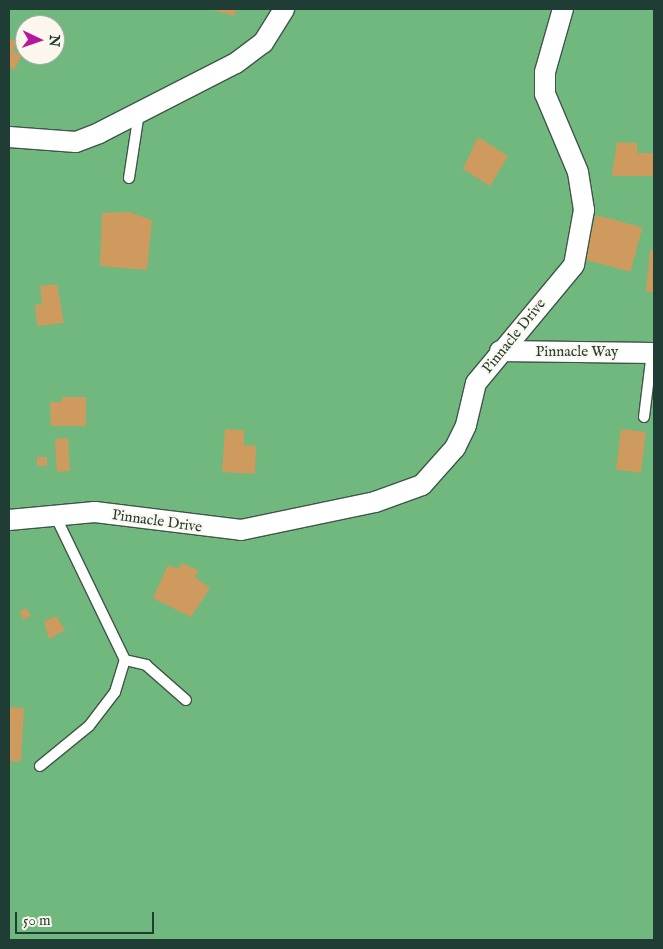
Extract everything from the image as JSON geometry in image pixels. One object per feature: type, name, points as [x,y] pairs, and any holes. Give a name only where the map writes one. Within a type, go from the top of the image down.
[{"type":"street","points":[[9,137],[76,142],[236,63],[263,43],[284,9]]},
{"type":"street","name":"Pinnacle Drive","points":[[9,520],[95,512],[241,530],[375,502],[422,485],[455,448],[466,425],[476,383],[500,351],[574,265],[584,210],[578,172],[545,94],[545,72],[563,9]]},
{"type":"street","name":"Pinnacle Way","points":[[500,351],[653,353]]},
{"type":"lane","points":[[129,178],[139,112]]},
{"type":"lane","points":[[644,417],[653,353]]},
{"type":"lane","points":[[40,766],[89,726],[115,692],[125,660],[56,517]]},
{"type":"lane","points":[[125,660],[146,666],[186,700]]},
{"type":"green space","points":[[9,9],[654,9],[654,940],[9,940]]},
{"type":"building","points":[[210,9],[236,9],[235,16]]},
{"type":"building","points":[[9,38],[15,41],[13,51],[15,52],[15,65],[17,65],[14,70],[9,67]]},
{"type":"building","points":[[478,137],[508,156],[490,186],[463,169]]},
{"type":"building","points":[[617,142],[637,143],[637,153],[654,153],[654,176],[612,176]]},
{"type":"building","points":[[129,212],[152,220],[147,270],[100,266],[102,213]]},
{"type":"building","points":[[596,215],[642,227],[630,272],[584,259]]},
{"type":"building","points":[[650,250],[654,250],[654,292],[646,292]]},
{"type":"building","points":[[57,284],[64,323],[37,326],[35,305],[42,304],[40,286]]},
{"type":"building","points":[[62,397],[86,397],[86,426],[51,426],[50,402],[62,402]]},
{"type":"building","points":[[225,429],[244,430],[244,445],[256,446],[255,474],[222,472]]},
{"type":"building","points":[[621,429],[646,432],[641,473],[616,470]]},
{"type":"building","points":[[68,438],[70,471],[57,472],[55,439]]},
{"type":"building","points":[[37,457],[47,457],[47,466],[37,466]]},
{"type":"building","points":[[181,563],[198,570],[195,577],[210,588],[191,617],[153,598],[168,565],[178,569]]},
{"type":"building","points":[[26,608],[31,615],[24,620],[19,612]]},
{"type":"building","points":[[56,616],[65,630],[49,639],[44,622]]},
{"type":"building","points":[[9,707],[24,708],[21,761],[9,762]]}]
